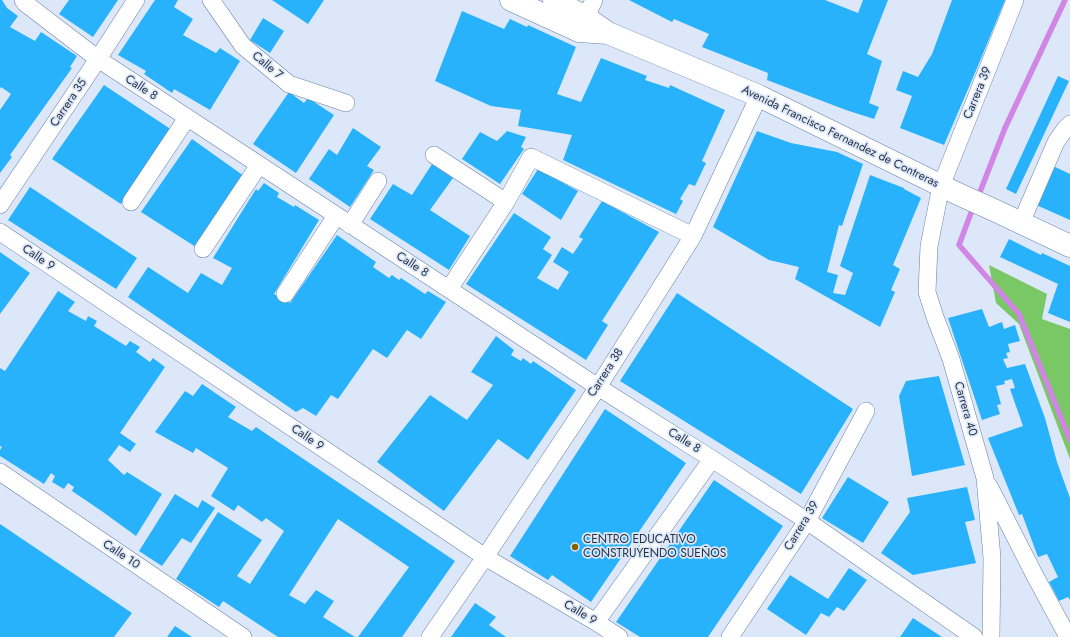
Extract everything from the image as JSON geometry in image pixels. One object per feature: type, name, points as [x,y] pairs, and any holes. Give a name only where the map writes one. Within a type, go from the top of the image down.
[{"type":"main road","name":"Avenida Francisco Fernandez de Contreras","points":[[511,0],[586,16]]},
{"type":"main road","name":"Avenida Francisco Fernandez de Contreras","points":[[554,0],[586,16],[608,33],[759,96],[949,190],[1021,222],[1070,246]]},
{"type":"street","name":"Calle 8","points":[[23,0],[98,59],[598,387],[712,458],[974,637]]},
{"type":"street","name":"Carrera 35","points":[[0,205],[136,0]]},
{"type":"street","name":"Calle 7","points":[[211,0],[243,46],[289,84],[346,103]]},
{"type":"street","name":"Carrera 39","points":[[949,190],[1015,0]]},
{"type":"street","name":"Carrera 38","points":[[430,637],[598,387],[693,236],[759,96]]},
{"type":"street","points":[[131,202],[187,118]]},
{"type":"street","points":[[1021,222],[1056,142],[1070,124]]},
{"type":"street","points":[[434,156],[506,202]]},
{"type":"street","points":[[449,290],[506,202],[531,156],[693,236]]},
{"type":"street","points":[[203,249],[259,165]]},
{"type":"street","points":[[350,225],[378,181]]},
{"type":"street","name":"Carrera 40","points":[[949,190],[929,246],[927,292],[951,359],[985,478],[992,558],[991,637]]},
{"type":"street","points":[[285,294],[336,216]]},
{"type":"street","name":"Calle 9","points":[[0,232],[485,557],[619,637]]},
{"type":"street","name":"Carrera 39","points":[[730,637],[807,522],[866,411]]},
{"type":"street","points":[[596,622],[712,458]]},
{"type":"street","name":"Calle 10","points":[[0,472],[242,637]]},
{"type":"street","points":[[985,478],[1034,576],[1068,637]]},
{"type":"green space","points":[[989,265],[1047,294],[1042,319],[1070,329],[1070,459],[1019,324],[996,303]]},
{"type":"building","points":[[0,0],[2,0],[7,8],[18,16],[10,27],[35,41],[41,32],[77,56],[70,67],[72,68],[10,155],[12,157],[0,173],[0,110],[11,94],[1,87],[0,89]]},
{"type":"building","points":[[69,0],[118,0],[93,37],[59,14]]},
{"type":"building","points":[[155,0],[178,0],[174,7],[193,19],[183,35],[216,53],[220,48],[240,61],[210,110],[174,89],[172,93],[144,74],[146,71],[118,55]]},
{"type":"building","points":[[272,0],[324,0],[308,24]]},
{"type":"building","points":[[629,0],[825,0],[858,13],[863,0],[888,0],[867,54],[882,61],[869,103],[879,107],[874,119],[767,80],[768,73],[702,47],[709,34],[674,19],[672,22]]},
{"type":"building","points":[[952,0],[1005,0],[944,145],[900,128],[912,96],[896,90],[903,71],[918,77],[932,54]]},
{"type":"building","points":[[462,11],[504,29],[510,19],[527,27],[528,25],[576,47],[557,94],[581,102],[601,58],[647,76],[645,80],[669,88],[670,85],[725,110],[702,161],[706,163],[695,186],[689,184],[680,199],[683,201],[676,214],[563,160],[572,135],[518,126],[521,110],[491,106],[435,81]]},
{"type":"building","points":[[263,18],[284,31],[270,53],[250,40]]},
{"type":"building","points":[[1058,76],[1069,81],[1016,194],[1006,189]]},
{"type":"building","points":[[104,85],[172,130],[121,204],[52,159]]},
{"type":"building","points":[[289,92],[304,103],[308,98],[334,115],[296,173],[253,144]]},
{"type":"building","points":[[353,128],[381,147],[367,166],[374,170],[350,207],[309,179],[329,149],[337,155]]},
{"type":"building","points":[[507,131],[526,137],[521,147],[524,149],[500,184],[462,159],[480,132],[497,141]]},
{"type":"building","points":[[757,131],[791,143],[837,152],[863,164],[842,226],[839,225],[827,272],[838,275],[833,293],[845,295],[853,273],[840,266],[870,175],[904,188],[921,198],[893,265],[900,269],[891,290],[895,292],[880,327],[795,279],[799,267],[769,260],[713,227]]},
{"type":"building","points":[[192,139],[244,176],[199,249],[141,212]]},
{"type":"building","points":[[432,164],[453,178],[430,210],[470,236],[449,270],[370,219],[393,184],[412,195]]},
{"type":"building","points":[[1051,165],[1070,174],[1070,220],[1034,204]]},
{"type":"building","points":[[538,169],[578,191],[561,220],[522,194]]},
{"type":"building","points":[[264,183],[279,193],[277,197],[294,207],[295,205],[319,220],[274,294],[290,303],[337,235],[376,262],[373,267],[389,278],[392,275],[399,280],[401,278],[425,294],[428,291],[446,302],[421,339],[407,330],[387,358],[373,349],[338,399],[331,395],[316,416],[303,408],[296,412],[128,297],[148,267],[188,293],[201,273],[222,285],[232,268],[213,258],[256,189],[258,191]]},
{"type":"building","points":[[30,187],[137,258],[116,289],[8,220]]},
{"type":"building","points":[[602,201],[659,232],[602,321],[608,325],[586,360],[466,284],[514,213],[551,237],[543,249],[552,255],[537,278],[558,290],[569,272],[553,262],[562,247],[573,254],[583,239],[579,237]]},
{"type":"building","points":[[1009,239],[1041,255],[1042,253],[1070,266],[1070,322],[1048,313],[1058,284],[1000,257]]},
{"type":"building","points":[[0,252],[30,273],[0,314]]},
{"type":"building","points":[[58,291],[75,302],[68,311],[86,321],[88,316],[97,321],[94,326],[126,346],[130,341],[140,347],[136,352],[150,362],[153,358],[165,367],[120,433],[136,444],[130,452],[119,445],[108,460],[124,475],[127,472],[162,494],[136,536],[72,491],[74,487],[68,483],[64,489],[52,482],[55,476],[51,473],[44,484],[0,456],[0,450],[2,447],[0,446],[0,368],[5,371]]},
{"type":"building","points":[[677,293],[853,409],[801,494],[620,381]]},
{"type":"building","points":[[982,309],[989,327],[1002,322],[1004,329],[1015,325],[1020,341],[1008,344],[1010,352],[1006,353],[1008,358],[1003,359],[1007,368],[1025,364],[1045,418],[1057,462],[1070,498],[1070,600],[1068,597],[1059,601],[1049,582],[1058,577],[1047,554],[1038,557],[1022,514],[1019,515],[988,438],[1023,426],[1010,389],[1015,388],[1012,379],[1004,381],[1005,384],[996,386],[1001,404],[997,405],[1000,414],[982,420],[948,318]]},
{"type":"building","points":[[496,336],[514,350],[511,355],[521,361],[523,358],[531,364],[533,361],[576,390],[528,460],[498,439],[444,511],[377,462],[430,395],[467,420],[493,385],[471,372]]},
{"type":"building","points":[[939,376],[965,465],[912,476],[899,396],[906,381]]},
{"type":"building","points":[[202,384],[236,407],[228,417],[252,431],[256,427],[455,561],[402,637],[358,637],[409,567],[338,519],[289,595],[305,604],[316,590],[334,601],[323,617],[355,637],[278,637],[223,601],[219,607],[176,579],[218,512],[262,540],[237,576],[250,584],[284,531],[266,518],[262,522],[238,505],[234,511],[211,496],[228,468],[196,448],[193,453],[155,432],[185,391],[193,396]]},
{"type":"building","points":[[605,409],[686,463],[591,602],[552,575],[548,580],[510,556]]},
{"type":"building","points":[[848,477],[889,502],[863,543],[822,518]]},
{"type":"building","points":[[714,480],[783,526],[708,637],[640,637],[616,622]]},
{"type":"building","points":[[967,487],[975,520],[965,522],[976,563],[913,575],[881,553],[910,512],[907,498]]},
{"type":"building","points":[[175,494],[198,508],[202,500],[215,508],[191,543],[182,538],[162,566],[139,551]]},
{"type":"building","points":[[0,524],[132,613],[114,637],[0,637]]},
{"type":"building","points":[[849,568],[867,580],[844,611],[837,607],[829,617],[821,613],[806,635],[767,609],[790,575],[828,599]]},
{"type":"building","points":[[475,603],[496,617],[489,625],[506,637],[451,637]]},
{"type":"building","points":[[913,618],[942,637],[900,637]]},
{"type":"building","points":[[175,626],[192,637],[167,637]]},
{"type":"waterway","points":[[978,197],[1005,128],[1065,0]]},
{"type":"waterway","points":[[974,205],[959,245],[1019,314],[1070,440]]},
{"type":"place","name":"CENTRO EDUCATIVO CONSTRUYENDO SUEÑOS","points":[[575,547]]}]
